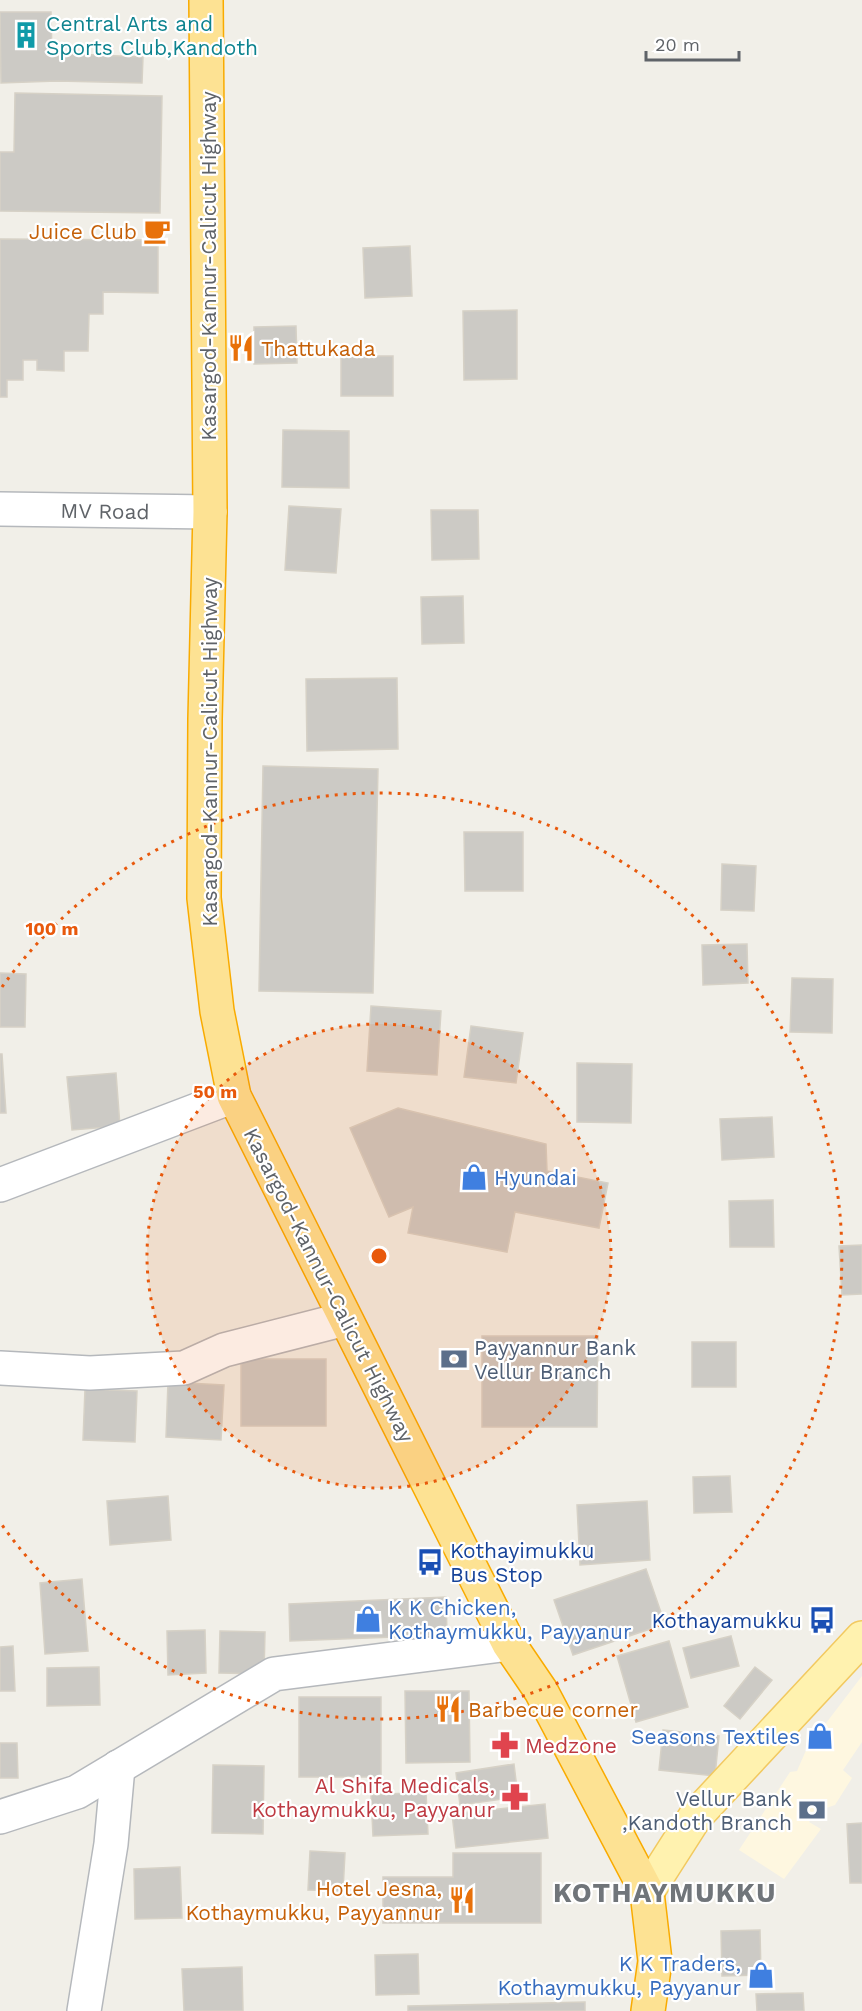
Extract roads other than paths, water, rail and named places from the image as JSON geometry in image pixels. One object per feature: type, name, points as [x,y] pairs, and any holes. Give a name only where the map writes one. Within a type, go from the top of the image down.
[{"type":"highway","name":"Kasargod-Kannur-Calicut Highway","points":[[206,0],[210,512],[204,898],[217,1011],[234,1096],[509,1644],[541,1691],[647,1892],[655,1961],[648,2011]]},
{"type":"main road","points":[[647,1892],[695,1817],[862,1638]]},
{"type":"street","name":"MV Road","points":[[0,509],[210,512]]},
{"type":"street","points":[[0,1185],[234,1096]]},
{"type":"street","points":[[0,1368],[90,1373],[184,1368],[224,1350],[345,1319]]},
{"type":"street","points":[[0,1817],[77,1792],[274,1674],[509,1644]]},
{"type":"street","points":[[84,2011],[111,1844],[118,1767]]},
{"type":"place","name":"Central Arts and Sports Club,Kandoth","points":[[26,35]]},
{"type":"place","name":"Juice Club","points":[[157,231]]},
{"type":"place","name":"Thattukada","points":[[241,348]]},
{"type":"place","name":"Hyundai","points":[[474,1177]]},
{"type":"place","name":"Payyannur Bank Vellur Branch","points":[[454,1359]]},
{"type":"place","name":"Kothayimukku Bus Stop","points":[[430,1562]]},
{"type":"place","name":"K K Chicken, Kothaymukku, Payyanur","points":[[368,1619]]},
{"type":"place","name":"Kothayamukku","points":[[822,1620]]},
{"type":"place","name":"Barbecue corner","points":[[448,1709]]},
{"type":"place","name":"Seasons Textiles","points":[[820,1736]]},
{"type":"place","name":"Medzone","points":[[505,1745]]},
{"type":"place","name":"Al Shifa Medicals, Kothaymukku, Payyanur","points":[[515,1797]]},
{"type":"place","name":"Vellur Bank ,Kandoth Branch","points":[[812,1810]]},
{"type":"place","name":"Hotel Jesna, Kothaymukku, Payyannur","points":[[462,1900]]},
{"type":"place","name":"K K Traders, Kothaymukku, Payyanur","points":[[761,1975]]},
{"type":"district","name":"KOTHAYMUKKU","points":[[665,1893]]}]
